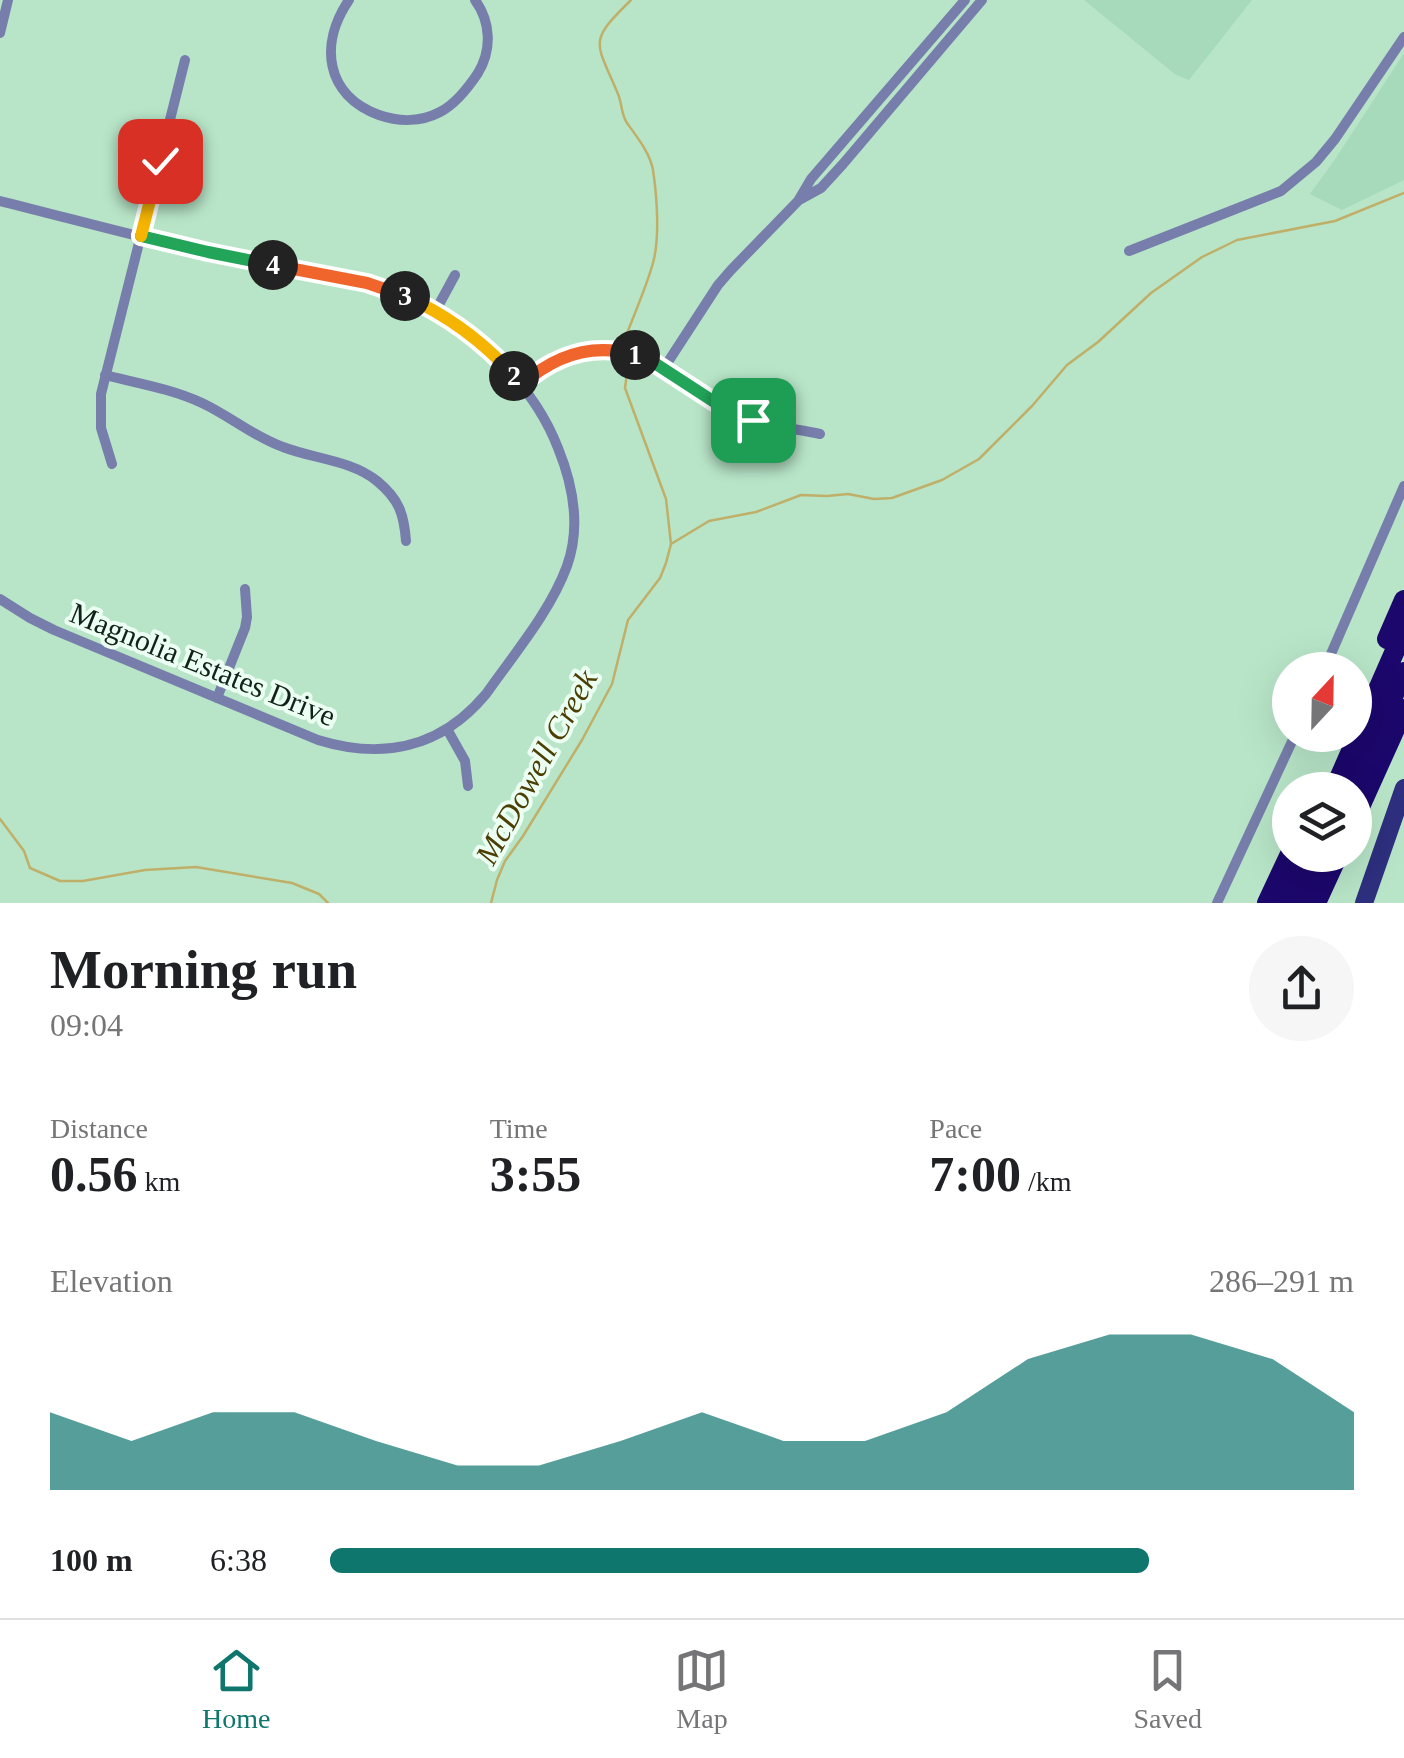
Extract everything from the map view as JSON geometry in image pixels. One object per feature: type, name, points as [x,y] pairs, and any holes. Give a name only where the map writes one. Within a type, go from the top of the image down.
[{"type":"highway","points":[[1372,672],[1404,600]]},
{"type":"highway","points":[[1342,772],[1404,630]]},
{"type":"highway","points":[[1360,772],[1404,672]]},
{"type":"highway","points":[[1372,780],[1404,709]]},
{"type":"highway","points":[[1267,903],[1282,872]]},
{"type":"highway","points":[[1284,903],[1298,872]]},
{"type":"highway","points":[[1299,903],[1314,872]]},
{"type":"highway","points":[[1316,903],[1330,872]]},
{"type":"main road","points":[[1364,903],[1404,788]]},
{"type":"street","points":[[0,32],[8,0]]},
{"type":"street","points":[[348,0],[331,43],[336,79],[350,98],[373,113],[405,120],[443,111],[466,90],[482,67],[488,34],[483,12],[475,0]]},
{"type":"street","points":[[664,368],[731,270],[798,201],[812,179],[965,0]]},
{"type":"street","points":[[798,201],[821,188],[843,164],[982,0]]},
{"type":"street","points":[[1129,251],[1281,191],[1336,140],[1404,37]]},
{"type":"street","points":[[112,464],[102,435],[100,411],[105,375],[185,60]]},
{"type":"street","name":"Magnolia Estates Drive","points":[[0,201],[208,252],[367,283],[436,310],[483,345],[521,385],[547,424],[569,481],[574,506],[570,556],[559,584],[486,694],[447,728],[404,747],[372,751],[318,740],[54,630],[0,599]]},
{"type":"street","points":[[436,310],[455,275]]},
{"type":"street","points":[[521,385],[550,363],[592,350],[629,353],[664,368],[740,415],[820,434]]},
{"type":"street","points":[[105,375],[198,400],[272,443],[365,473],[386,488],[400,508],[406,541]]},
{"type":"street","points":[[1332,652],[1404,486]]},
{"type":"street","points":[[217,698],[245,628],[245,589]]},
{"type":"street","points":[[447,728],[465,761],[468,786]]},
{"type":"street","points":[[1217,903],[1287,752]]},
{"type":"shaded area","points":[[1084,0],[1252,0],[1189,80],[1176,75]]},
{"type":"shaded area","points":[[1404,53],[1404,180],[1342,210],[1310,194],[1336,158]]},
{"type":"waterway","name":"McDowell Creek","points":[[626,336],[655,253],[656,192],[651,164],[625,120],[600,43],[607,25],[631,0]]},
{"type":"waterway","points":[[671,544],[709,521],[756,512],[801,495],[892,498],[942,480],[979,459],[1067,365],[1151,293],[1202,257],[1237,240],[1335,221],[1404,193]]},
{"type":"waterway","name":"McDowell Creek","points":[[491,903],[505,861],[582,740],[612,684],[628,620],[660,578],[671,544],[666,499],[625,388],[627,373]]},
{"type":"waterway","points":[[0,819],[24,851],[30,868],[60,881],[196,867],[292,883],[319,894],[328,903]]},
{"type":"route","points":[[160,161],[140,236],[353,280],[407,296],[464,329],[521,385],[542,367],[562,357],[599,349],[624,352],[641,356],[719,405],[753,420]]}]
